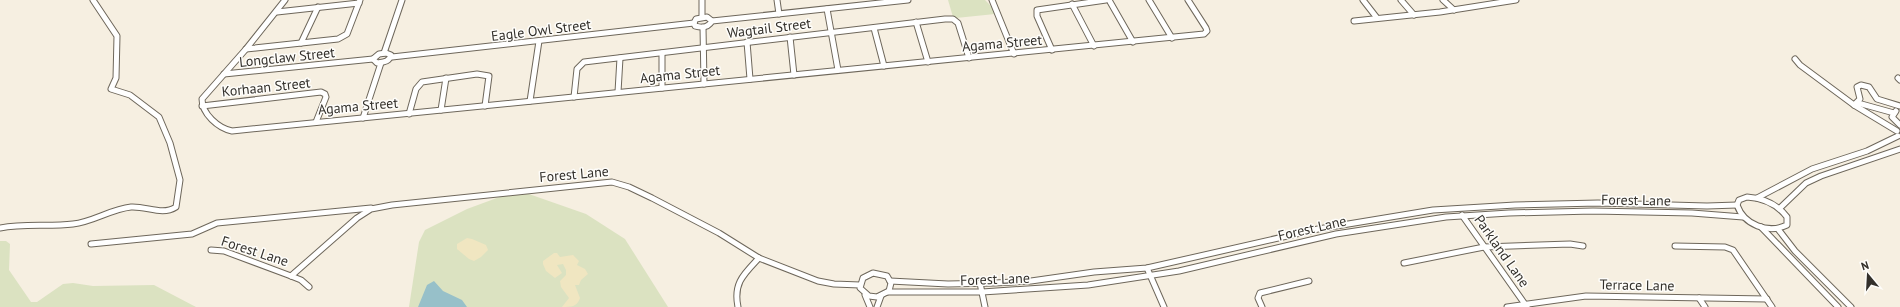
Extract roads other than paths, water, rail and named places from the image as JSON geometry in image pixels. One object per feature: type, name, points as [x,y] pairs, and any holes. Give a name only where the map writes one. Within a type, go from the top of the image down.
[{"type":"street","points":[[0,228],[20,225],[38,226],[73,224],[123,208],[135,207],[172,210],[176,207],[180,180],[165,129],[159,117],[152,110],[130,95],[111,89],[116,78],[117,36],[93,0]]},
{"type":"street","points":[[202,106],[204,96],[246,49],[286,0]]},
{"type":"street","points":[[384,53],[402,0]]},
{"type":"street","points":[[702,0],[702,17]]},
{"type":"street","points":[[777,0],[779,14]]},
{"type":"street","points":[[712,21],[707,17],[702,17],[696,19],[694,23],[695,26],[703,27],[709,25],[712,21],[908,0]]},
{"type":"street","points":[[992,0],[1014,54]]},
{"type":"street","points":[[1052,50],[1037,16],[1037,10],[1042,7],[1106,0]]},
{"type":"street","points":[[1109,0],[1133,42]]},
{"type":"street","points":[[1149,0],[1172,38]]},
{"type":"street","name":"Agama Street","points":[[202,106],[226,130],[408,114],[838,70],[1199,36],[1206,33],[1206,28],[1188,0]]},
{"type":"street","points":[[1363,0],[1377,18]]},
{"type":"street","points":[[1402,0],[1414,15]]},
{"type":"street","points":[[1444,0],[1454,10]]},
{"type":"street","points":[[1354,21],[1454,10],[1516,0]]},
{"type":"street","points":[[246,49],[332,40],[343,37],[349,30],[359,2],[277,12]]},
{"type":"street","points":[[1072,4],[1094,46]]},
{"type":"street","points":[[301,43],[318,7]]},
{"type":"street","points":[[826,8],[832,32],[838,70]]},
{"type":"street","name":"Wagtail Street","points":[[574,97],[577,69],[579,66],[588,62],[916,22],[949,19],[956,21],[970,58]]},
{"type":"street","points":[[916,22],[928,62]]},
{"type":"street","name":"Eagle Owl Street","points":[[392,57],[694,23]]},
{"type":"street","points":[[703,27],[704,84]]},
{"type":"street","points":[[874,28],[884,66]]},
{"type":"street","points":[[790,37],[794,75]]},
{"type":"street","points":[[530,101],[538,41]]},
{"type":"street","points":[[747,42],[750,79]]},
{"type":"street","points":[[384,53],[390,54],[392,57],[386,62],[381,63],[376,63],[373,60],[375,56],[384,53]]},
{"type":"street","points":[[662,53],[662,88]]},
{"type":"street","points":[[618,92],[620,58]]},
{"type":"street","points":[[1795,59],[1899,134],[1882,145],[1798,175],[1772,192],[1757,198],[1742,198],[1739,200],[1737,205],[1743,217],[1760,227],[1838,307]]},
{"type":"street","name":"Longclaw Street","points":[[224,74],[373,60]]},
{"type":"street","points":[[363,118],[381,63]]},
{"type":"street","points":[[408,114],[419,84],[427,80],[480,74],[488,76],[490,81],[485,106]]},
{"type":"street","points":[[441,110],[446,78]]},
{"type":"street","points":[[1856,104],[1860,99],[1857,87],[1860,84],[1869,87],[1877,98],[1900,106],[1894,112],[1892,117],[1900,125]]},
{"type":"street","name":"Korhaan Street","points":[[202,106],[321,92],[325,94],[326,97],[316,122]]},
{"type":"street","points":[[1856,104],[1894,112]]},
{"type":"street","points":[[1780,208],[1806,183],[1821,176],[1900,149]]},
{"type":"street","name":"Forest Lane","points":[[291,276],[353,220],[368,211],[380,207],[616,182],[641,192],[719,232],[758,258],[818,281],[834,284],[860,285]]},
{"type":"street","points":[[1757,198],[1780,208],[1788,222],[1787,225],[1778,229],[1760,227]]},
{"type":"street","name":"Forest Lane","points":[[890,281],[925,283],[980,283],[1031,280],[1094,272],[1148,268],[1318,229],[1433,210],[1515,205],[1598,203],[1707,206],[1737,205]]},
{"type":"street","points":[[91,244],[192,234],[217,223],[380,207]]},
{"type":"street","name":"Parkland Lane","points":[[1458,209],[1526,305]]},
{"type":"street","name":"Forest Lane","points":[[888,292],[982,292],[1062,288],[1151,276],[1336,234],[1422,220],[1509,213],[1586,211],[1692,213],[1743,217]]},
{"type":"street","points":[[1778,229],[1795,251],[1851,307]]},
{"type":"street","points":[[1404,263],[1484,247],[1562,244],[1582,246]]},
{"type":"street","points":[[1675,246],[1725,247],[1733,250],[1772,307]]},
{"type":"street","name":"Forest Lane","points":[[211,250],[224,251],[291,276],[301,280],[309,287]]},
{"type":"street","points":[[738,307],[736,295],[737,286],[758,258]]},
{"type":"street","points":[[1148,268],[1164,307]]},
{"type":"street","points":[[865,295],[876,297],[881,296],[888,292],[891,287],[890,281],[883,274],[873,273],[864,277],[860,285],[870,307]]},
{"type":"street","points":[[1262,307],[1258,298],[1260,293],[1309,281]]},
{"type":"street","points":[[980,283],[986,307]]},
{"type":"street","points":[[877,307],[881,296]]},
{"type":"street","name":"Terrace Lane","points":[[1506,307],[1586,296],[1767,299]]},
{"type":"street","points":[[1699,298],[1705,307]]},
{"type":"water","points":[[434,281],[443,291],[462,300],[467,307],[418,307],[427,285]]}]
